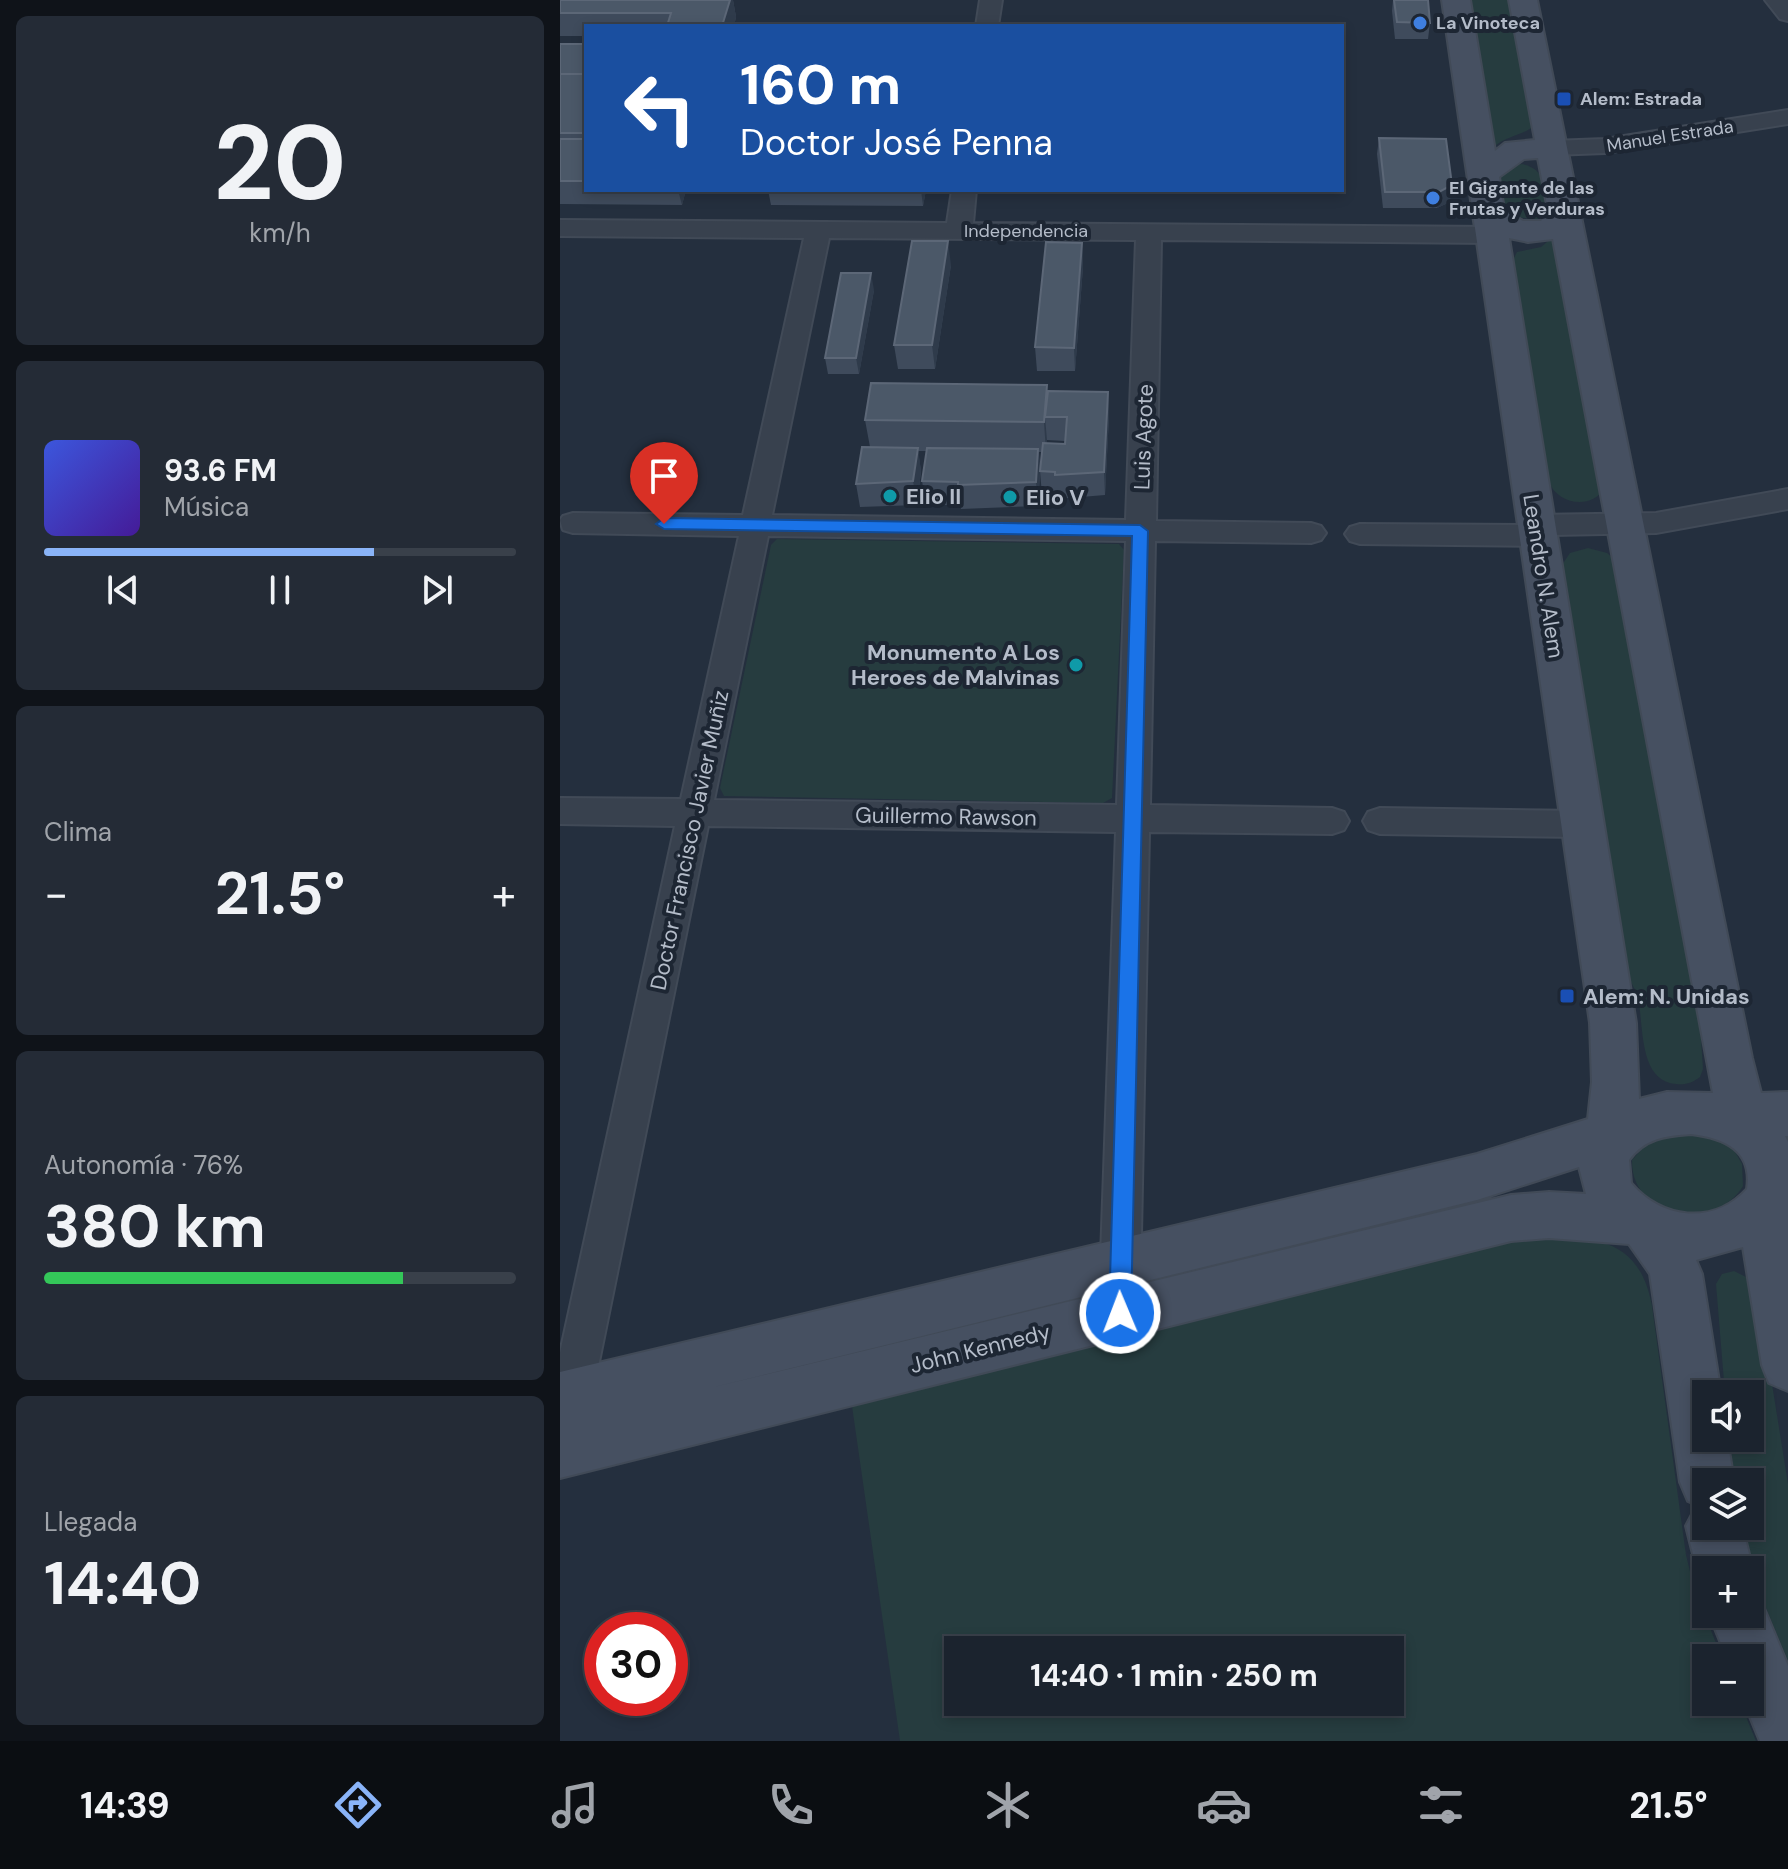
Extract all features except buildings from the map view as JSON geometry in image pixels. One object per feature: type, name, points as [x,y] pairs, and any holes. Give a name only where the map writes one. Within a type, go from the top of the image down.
[{"type":"main road","name":"Leandro N. Alem","points":[[1456,0],[1616,1060],[1615,1138],[1604,1174],[1608,1187],[1669,1256],[1676,1274],[1705,1468]]},
{"type":"main road","points":[[1523,0],[1728,1058],[1772,1169],[1788,1365]]},
{"type":"main road","points":[[1552,148],[1512,151],[1487,205],[1501,225],[1529,232],[1555,225],[1563,216],[1564,209]]},
{"type":"main road","points":[[566,1397],[1509,1168],[1615,1138],[1661,1116],[1750,1119]]},
{"type":"main road","points":[[1643,1225],[1676,1237],[1705,1235],[1729,1229],[1774,1197]]},
{"type":"main road","name":"John Kennedy","points":[[561,1451],[1511,1218],[1549,1215],[1643,1225]]},
{"type":"main road","points":[[1744,1628],[1788,1737]]},
{"type":"street","points":[[987,24],[991,0]]},
{"type":"street","points":[[1776,0],[1788,14]]},
{"type":"street","name":"Manuel Estrada","points":[[1552,148],[1605,146],[1788,117]]},
{"type":"street","points":[[959,231],[964,192]]},
{"type":"street","name":"Independencia","points":[[560,228],[1149,232],[1487,205]]},
{"type":"street","name":"Doctor Francisco Javier Muñiz","points":[[561,1451],[566,1397],[695,813],[818,230]]},
{"type":"street","name":"Luis Agote","points":[[1120,1313],[1149,232]]},
{"type":"street","points":[[1360,534],[1537,530],[1656,523],[1788,499]]},
{"type":"street","points":[[573,523],[1311,533]]},
{"type":"street","name":"Guillermo Rawson","points":[[560,811],[1332,821]]},
{"type":"street","points":[[1380,821],[1582,824]]},
{"type":"green space","points":[[1469,0],[1512,0],[1534,126],[1495,146]]},
{"type":"green space","points":[[1522,164],[1541,175],[1548,195],[1548,211],[1537,219],[1513,217],[1503,206],[1498,178],[1510,165]]},
{"type":"green space","points":[[1553,237],[1604,489],[1598,496],[1583,502],[1559,495],[1549,482],[1513,260],[1517,252],[1541,247]]},
{"type":"green space","points":[[777,539],[1119,544],[1124,550],[1112,798],[1103,803],[724,796],[720,788],[771,545]]},
{"type":"green space","points":[[1588,548],[1607,553],[1614,559],[1697,977],[1703,1069],[1700,1077],[1686,1084],[1664,1081],[1649,1063],[1638,998],[1622,964],[1562,565],[1570,553]]},
{"type":"green space","points":[[1692,1132],[1730,1143],[1742,1164],[1743,1186],[1731,1200],[1714,1209],[1696,1213],[1677,1212],[1659,1206],[1645,1195],[1635,1180],[1632,1160],[1648,1142]]},
{"type":"green space","points":[[1542,1234],[1598,1241],[1627,1255],[1638,1267],[1652,1306],[1692,1580],[1692,1628],[1710,1628],[1716,1644],[1692,1644],[1692,1716],[1746,1716],[1756,1741],[900,1741],[852,1406]]},
{"type":"green space","points":[[1734,1271],[1752,1280],[1759,1303],[1788,1484],[1788,1661],[1764,1603],[1764,1556],[1747,1556],[1743,1540],[1764,1540],[1764,1468],[1733,1468],[1731,1452],[1764,1452],[1764,1380],[1724,1380],[1716,1284],[1722,1274]]},
{"type":"place","name":"La Vinoteca","points":[[1420,23]]},
{"type":"place","name":"Alem: Estrada","points":[[1564,99]]},
{"type":"place","name":"El Gigante de las Frutas y Verduras","points":[[1433,198]]},
{"type":"place","name":"Elio II","points":[[890,496]]},
{"type":"place","name":"Elio V","points":[[1010,497]]},
{"type":"place","name":"Monumento A Los Heroes de Malvinas","points":[[1076,665]]},
{"type":"place","name":"Alem: N. Unidas","points":[[1567,996]]},
{"type":"route","points":[[664,524],[1140,531],[1120,1313]]}]
